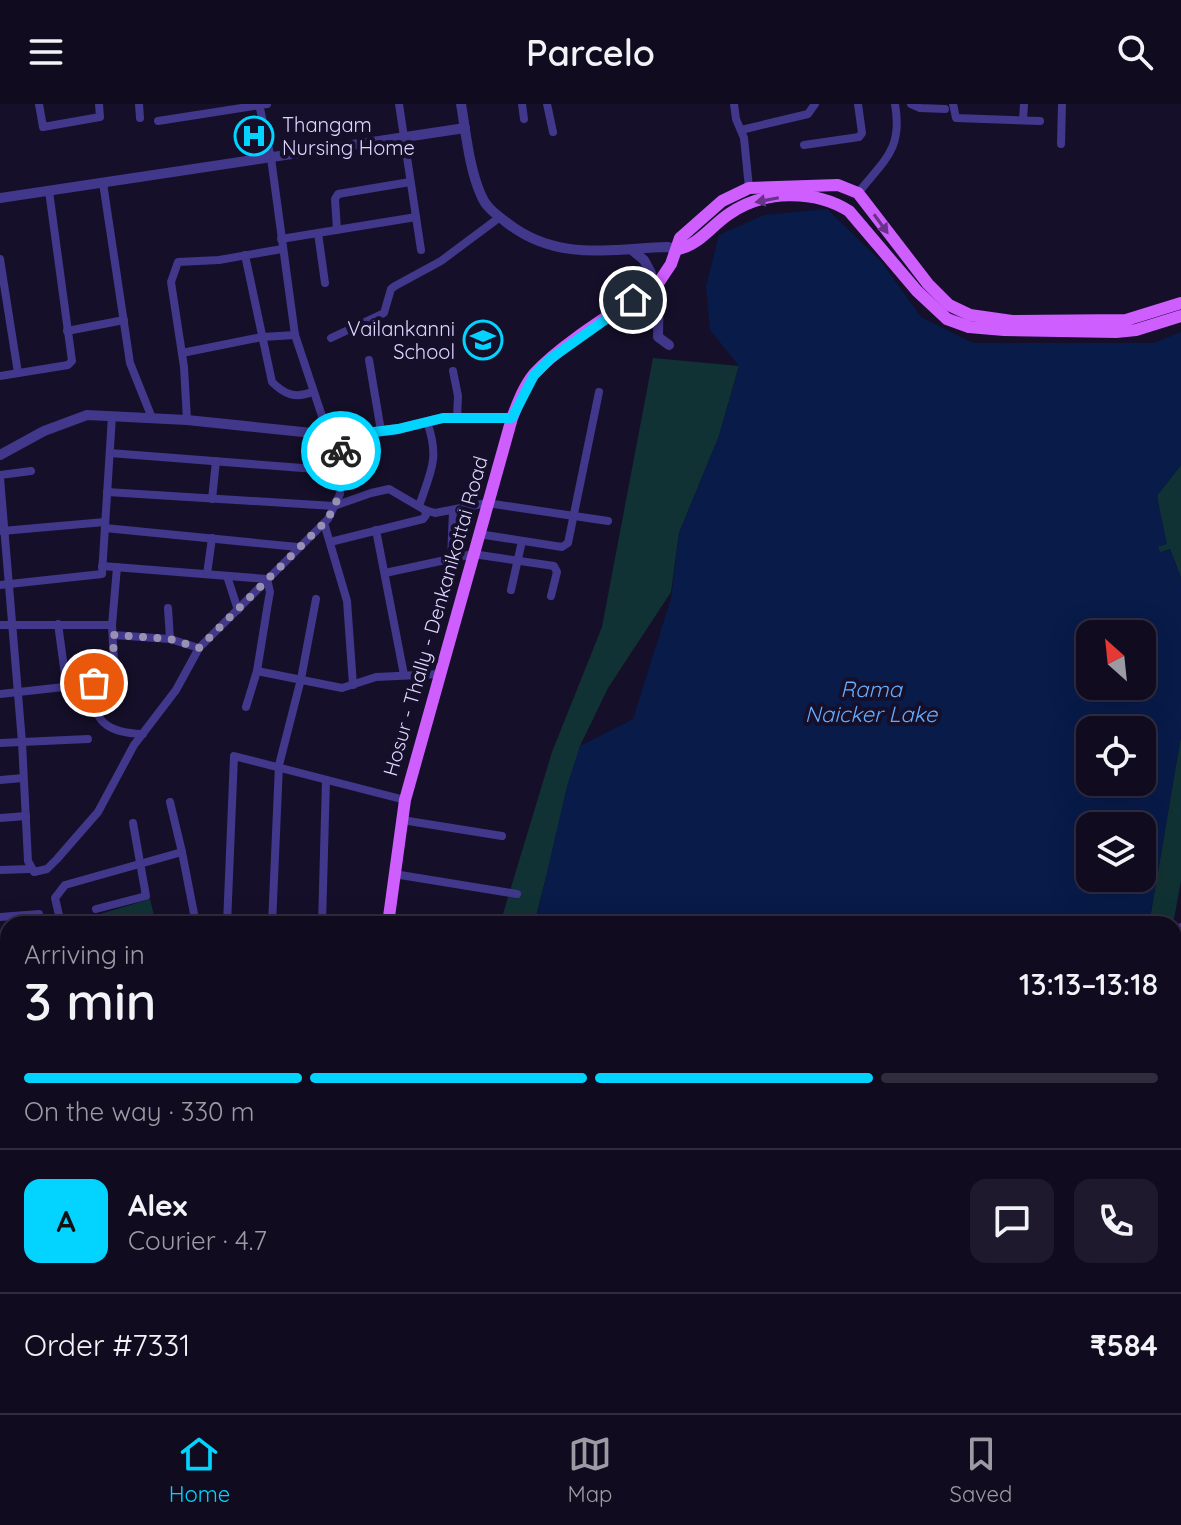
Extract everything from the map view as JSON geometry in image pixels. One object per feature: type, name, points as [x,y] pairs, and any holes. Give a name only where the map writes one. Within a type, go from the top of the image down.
[{"type":"main road","name":"Hosur - Thally - Denkanikottai Road","points":[[389,916],[405,800],[487,503],[512,418],[524,389],[542,367],[659,282],[678,249],[680,238],[722,201],[749,188],[838,185],[858,193]]},
{"type":"main road","points":[[858,193],[928,284],[949,305],[970,315],[1012,321],[1126,320],[1181,303]]},
{"type":"main road","points":[[678,249],[691,247],[738,208],[757,201],[809,195],[824,198],[849,211],[926,300],[947,319],[969,327],[1116,332],[1136,330],[1181,316]]},
{"type":"street","points":[[39,104],[43,127],[100,117],[99,104]]},
{"type":"street","points":[[139,104],[140,118]]},
{"type":"street","points":[[158,121],[262,104],[295,335],[328,434]]},
{"type":"street","points":[[399,104],[421,250]]},
{"type":"street","points":[[461,104],[480,194],[500,217],[532,238],[588,253],[678,249]]},
{"type":"street","points":[[522,104],[524,119]]},
{"type":"street","points":[[547,104],[553,132]]},
{"type":"street","points":[[734,104],[742,134],[749,188]]},
{"type":"street","points":[[742,134],[808,114],[815,104]]},
{"type":"street","points":[[804,145],[859,137],[862,133],[858,104]]},
{"type":"street","points":[[1023,120],[1024,104]]},
{"type":"street","points":[[1061,144],[1062,104]]},
{"type":"street","points":[[858,193],[894,147],[899,125],[896,106],[949,106],[956,118],[1040,121]]},
{"type":"street","points":[[0,198],[465,128]]},
{"type":"street","points":[[337,230],[335,199],[338,194],[410,182]]},
{"type":"street","points":[[103,183],[130,363],[152,418]]},
{"type":"street","points":[[0,376],[71,364],[49,191]]},
{"type":"street","points":[[187,420],[182,353],[171,282],[178,262],[219,260],[318,233],[416,217]]},
{"type":"street","points":[[331,338],[384,313],[391,289],[441,261],[500,217]]},
{"type":"street","points":[[318,233],[325,283]]},
{"type":"street","points":[[633,251],[644,260],[651,273],[647,290]]},
{"type":"street","points":[[245,255],[272,382],[291,395],[301,397],[312,392]]},
{"type":"street","points":[[0,259],[18,373]]},
{"type":"street","points":[[659,282],[658,337],[669,345]]},
{"type":"street","points":[[67,331],[124,320]]},
{"type":"street","points":[[182,353],[262,337],[295,335]]},
{"type":"street","points":[[369,360],[381,431]]},
{"type":"street","points":[[453,371],[458,396],[457,418]]},
{"type":"street","points":[[479,534],[565,546],[575,516],[599,392]]},
{"type":"street","points":[[0,455],[44,431],[87,415],[187,420],[342,436],[457,418],[512,418]]},
{"type":"street","points":[[4,584],[102,574],[112,416]]},
{"type":"street","points":[[330,542],[423,519],[426,515],[422,508],[435,456],[427,422]]},
{"type":"street","points":[[0,870],[30,869],[34,872],[47,869],[98,812],[143,734],[176,690],[199,648],[324,523],[340,494],[342,436]]},
{"type":"street","points":[[110,453],[341,471]]},
{"type":"street","points":[[212,499],[216,461]]},
{"type":"street","points":[[30,869],[22,742],[4,584],[0,476],[31,471]]},
{"type":"street","points":[[107,492],[334,506],[389,489],[435,513],[487,503],[608,521]]},
{"type":"street","points":[[451,559],[453,511]]},
{"type":"street","points":[[324,523],[347,601],[353,685]]},
{"type":"street","points":[[2,531],[105,525],[298,547]]},
{"type":"street","points":[[376,530],[404,675]]},
{"type":"street","points":[[207,574],[212,538]]},
{"type":"street","points":[[511,590],[522,541]]},
{"type":"street","points":[[540,564],[545,544]]},
{"type":"street","points":[[385,573],[473,554],[556,569],[551,596]]},
{"type":"street","points":[[102,566],[267,579]]},
{"type":"street","points":[[117,567],[112,625],[114,663],[94,683],[93,702],[104,725],[116,731],[143,734]]},
{"type":"street","points":[[227,576],[238,610]]},
{"type":"street","points":[[246,707],[257,671],[270,592],[267,579]]},
{"type":"street","points":[[272,916],[279,765],[301,679],[316,599]]},
{"type":"street","points":[[168,608],[170,639]]},
{"type":"street","points":[[0,694],[64,687],[66,682],[58,624]]},
{"type":"street","points":[[0,625],[112,625]]},
{"type":"street","points":[[113,635],[170,639],[199,648]]},
{"type":"street","points":[[257,671],[342,688],[376,677],[440,674]]},
{"type":"street","points":[[0,743],[88,739]]},
{"type":"street","points":[[227,916],[234,756],[279,765],[405,800]]},
{"type":"street","points":[[0,780],[23,778]]},
{"type":"street","points":[[322,916],[326,780]]},
{"type":"street","points":[[170,802],[194,916]]},
{"type":"street","points":[[0,818],[26,816]]},
{"type":"street","points":[[402,820],[502,836]]},
{"type":"street","points":[[96,909],[146,896],[133,823]]},
{"type":"street","points":[[59,916],[55,898],[65,885],[182,852]]},
{"type":"street","points":[[394,874],[517,894]]},
{"type":"street","points":[[13,916],[39,914]]},
{"type":"green space","points":[[653,358],[739,366],[719,436],[679,533],[671,592],[608,688],[580,746],[536,916],[502,916],[552,752],[602,627]]},
{"type":"green space","points":[[1181,465],[1181,578],[1170,549],[1160,553],[1157,546],[1163,544],[1157,495]]},
{"type":"green space","points":[[1181,736],[1181,881],[1174,916],[1150,916]]},
{"type":"green space","points":[[150,899],[154,916],[97,916]]},
{"type":"water","name":"Rama Naicker Lake","points":[[827,209],[880,260],[921,317],[973,343],[1153,343],[1181,332],[1181,465],[1157,496],[1167,544],[1158,547],[1160,552],[1170,549],[1181,578],[1181,736],[1156,883],[1156,812],[1076,812],[1076,892],[1154,892],[1150,916],[537,916],[567,786],[580,746],[633,719],[671,598],[679,533],[719,436],[739,366],[710,330],[706,286],[719,235],[764,215]]},
{"type":"way so far","points":[[94,683],[114,663],[113,635],[170,639],[199,648],[328,519],[340,494],[341,451]]},
{"type":"place","name":"Thangam Nursing Home","points":[[254,136]]},
{"type":"place","name":"Vailankanni School","points":[[483,340]]},
{"type":"route","points":[[341,451],[342,436],[398,429],[443,418],[512,418],[524,389],[550,359],[633,300]]}]
